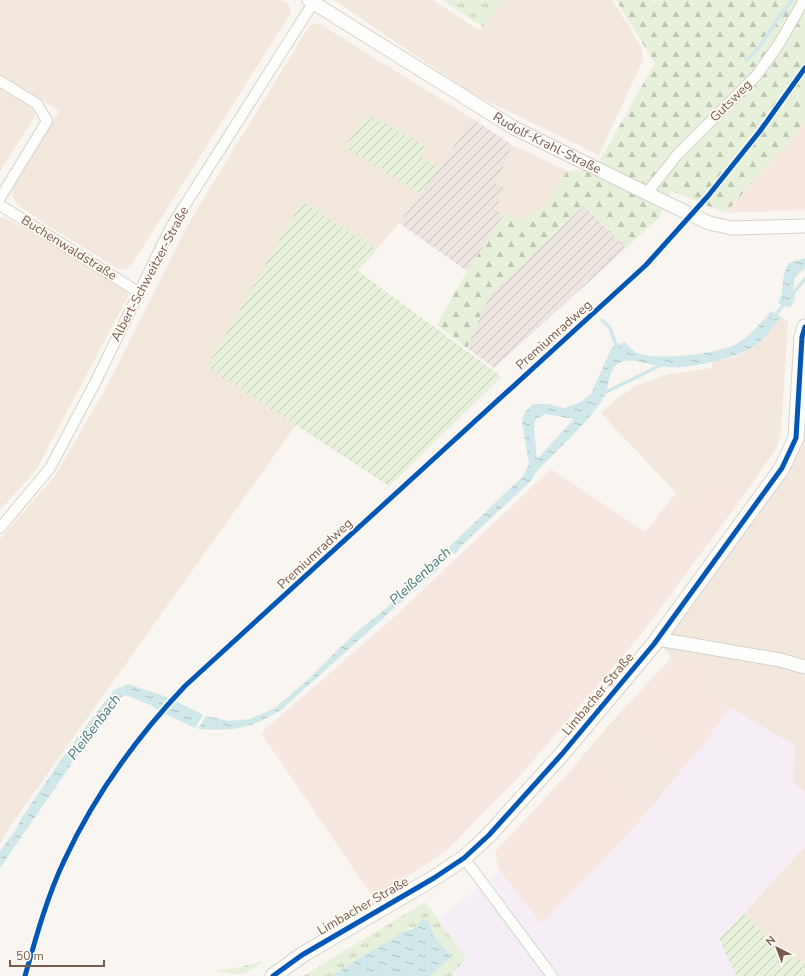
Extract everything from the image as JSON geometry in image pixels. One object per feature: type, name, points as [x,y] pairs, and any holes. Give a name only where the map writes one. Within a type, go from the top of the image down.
[{"type":"main road","name":"Limbacher Straße","points":[[273,976],[302,955],[434,878],[464,858],[489,835],[658,640],[782,468],[790,454],[796,438],[802,337],[805,327]]},
{"type":"street","name":"Gutsweg","points":[[646,194],[678,154],[756,76],[779,44],[804,0]]},
{"type":"street","name":"Rudolf-Krahl-Straße","points":[[313,1],[514,128],[646,194],[709,223],[732,228],[805,226]]},
{"type":"street","name":"Albert-Schweitzer-Straße","points":[[0,528],[50,468],[96,381],[138,292],[171,228],[313,1]]},
{"type":"street","points":[[0,81],[36,104],[47,121],[0,198]]},
{"type":"street","name":"Buchenwaldstraße","points":[[0,205],[138,292]]},
{"type":"street","points":[[658,640],[780,660],[805,667]]},
{"type":"street","points":[[464,858],[552,976]]},
{"type":"shaded area","points":[[0,0],[282,0],[287,3],[292,11],[132,264],[125,270],[118,269],[46,224],[18,205],[13,197],[12,187],[59,111],[0,74]]},
{"type":"shaded area","points":[[334,0],[433,0],[480,31],[502,0],[612,0],[642,48],[643,60],[599,155],[471,93]]},
{"type":"shaded area","points":[[318,23],[473,119],[399,223],[377,249],[302,201],[296,425],[11,825],[0,844],[0,539],[54,477],[105,390],[191,219],[310,25]]},
{"type":"shaded area","points":[[0,88],[29,106],[34,112],[34,118],[0,171]]},
{"type":"shaded area","points":[[473,119],[512,145],[496,184],[505,188],[495,209],[504,215],[467,271],[399,223]]},
{"type":"shaded area","points":[[805,121],[805,210],[725,213],[797,133]]},
{"type":"shaded area","points":[[512,145],[567,171],[547,206],[523,220],[507,213],[504,215],[495,209],[505,188],[496,185]]},
{"type":"shaded area","points":[[584,206],[626,248],[494,368],[467,348],[489,295]]},
{"type":"shaded area","points":[[0,217],[9,220],[115,280],[129,295],[36,470],[0,510]]},
{"type":"shaded area","points":[[781,317],[788,321],[781,430],[777,447],[745,494],[723,486],[706,490],[688,506],[601,413],[618,398],[638,385],[669,374],[712,368],[712,362],[735,357],[754,347]]},
{"type":"shaded area","points":[[805,437],[805,793],[792,781],[795,746],[730,707],[711,692],[715,666],[671,658],[658,639]]},
{"type":"shaded area","points":[[551,469],[645,532],[676,493],[688,506],[706,490],[723,486],[745,494],[639,637],[519,777],[447,850],[374,899],[261,733],[395,616]]},
{"type":"shaded area","points":[[671,658],[715,666],[711,692],[730,707],[705,743],[680,772],[618,715]]},
{"type":"shaded area","points":[[730,707],[795,746],[792,781],[805,793],[805,846],[719,938],[736,976],[451,976],[466,958],[438,919],[500,871],[541,924],[633,829],[705,743]]},
{"type":"shaded area","points":[[618,715],[680,772],[649,810],[585,753]]},
{"type":"shaded area","points":[[585,753],[649,810],[633,829],[541,924],[498,868],[495,852],[573,768]]},
{"type":"shaded area","points":[[805,846],[805,962],[784,957],[744,913]]},
{"type":"green space","points":[[442,0],[502,0],[483,27]]},
{"type":"green space","points":[[616,0],[652,0],[655,2],[657,0],[805,0],[805,121],[797,133],[725,213],[672,191],[657,220],[626,248],[584,206],[489,295],[467,348],[437,325],[467,271],[506,213],[524,220],[547,206],[567,171],[595,169],[655,63]]},
{"type":"green space","points":[[367,114],[427,147],[422,158],[440,167],[421,194],[345,147]]},
{"type":"green space","points":[[302,201],[377,249],[358,271],[502,377],[389,486],[207,367]]},
{"type":"green space","points":[[425,902],[466,958],[451,976],[430,976],[450,958],[450,954],[433,934],[430,923],[409,929],[331,976],[303,976]]},
{"type":"green space","points":[[744,913],[784,957],[805,962],[805,976],[736,976],[719,938]]},
{"type":"green space","points":[[261,961],[262,963],[245,973],[230,974],[215,971],[241,967]]},
{"type":"water","points":[[805,258],[805,268],[795,277],[793,289],[795,299],[790,308],[778,303],[782,294],[784,274],[789,263]]},
{"type":"water","points":[[771,311],[781,317],[769,333],[746,351],[736,355],[699,365],[662,367],[628,360],[614,367],[603,399],[589,418],[535,473],[532,480],[460,547],[455,555],[449,547],[523,476],[529,464],[522,421],[525,412],[533,404],[548,404],[564,408],[581,402],[591,394],[612,347],[625,342],[637,353],[658,356],[688,355],[718,350],[730,347],[743,340]],"holes":[[[546,414],[574,419],[537,459],[534,429],[535,420]]]},
{"type":"water","points":[[432,562],[439,568],[281,710],[251,725],[222,730],[198,729],[206,716],[229,721],[250,719],[275,708],[304,683],[354,634],[382,612]]},
{"type":"water","points":[[128,684],[170,698],[203,715],[195,728],[159,711],[151,705],[125,695],[121,697],[79,753],[0,868],[0,851],[15,831],[22,817],[70,747],[114,690]]},
{"type":"water","points":[[424,919],[430,923],[433,934],[450,954],[450,958],[430,976],[331,976],[403,932],[415,928],[419,922]]},
{"type":"waterway","points":[[746,60],[761,45],[792,0]]},
{"type":"waterway","points":[[791,296],[805,279]]},
{"type":"waterway","name":"Pleißenbach","points":[[773,318],[785,303]]},
{"type":"waterway","points":[[602,320],[610,328],[618,350]]},
{"type":"waterway","points":[[602,394],[661,365]]},
{"type":"waterway","name":"Pleißenbach","points":[[432,568],[454,548]]},
{"type":"cycle path","name":"Premiumradweg","points":[[25,976],[52,889],[76,837],[117,769],[167,706],[185,686],[646,265],[708,196],[760,131],[805,68]]},
{"type":"cycle path","points":[[273,976],[302,955],[434,878],[464,858],[489,835],[562,754],[654,644],[782,468],[796,438],[802,337],[805,327]]}]
